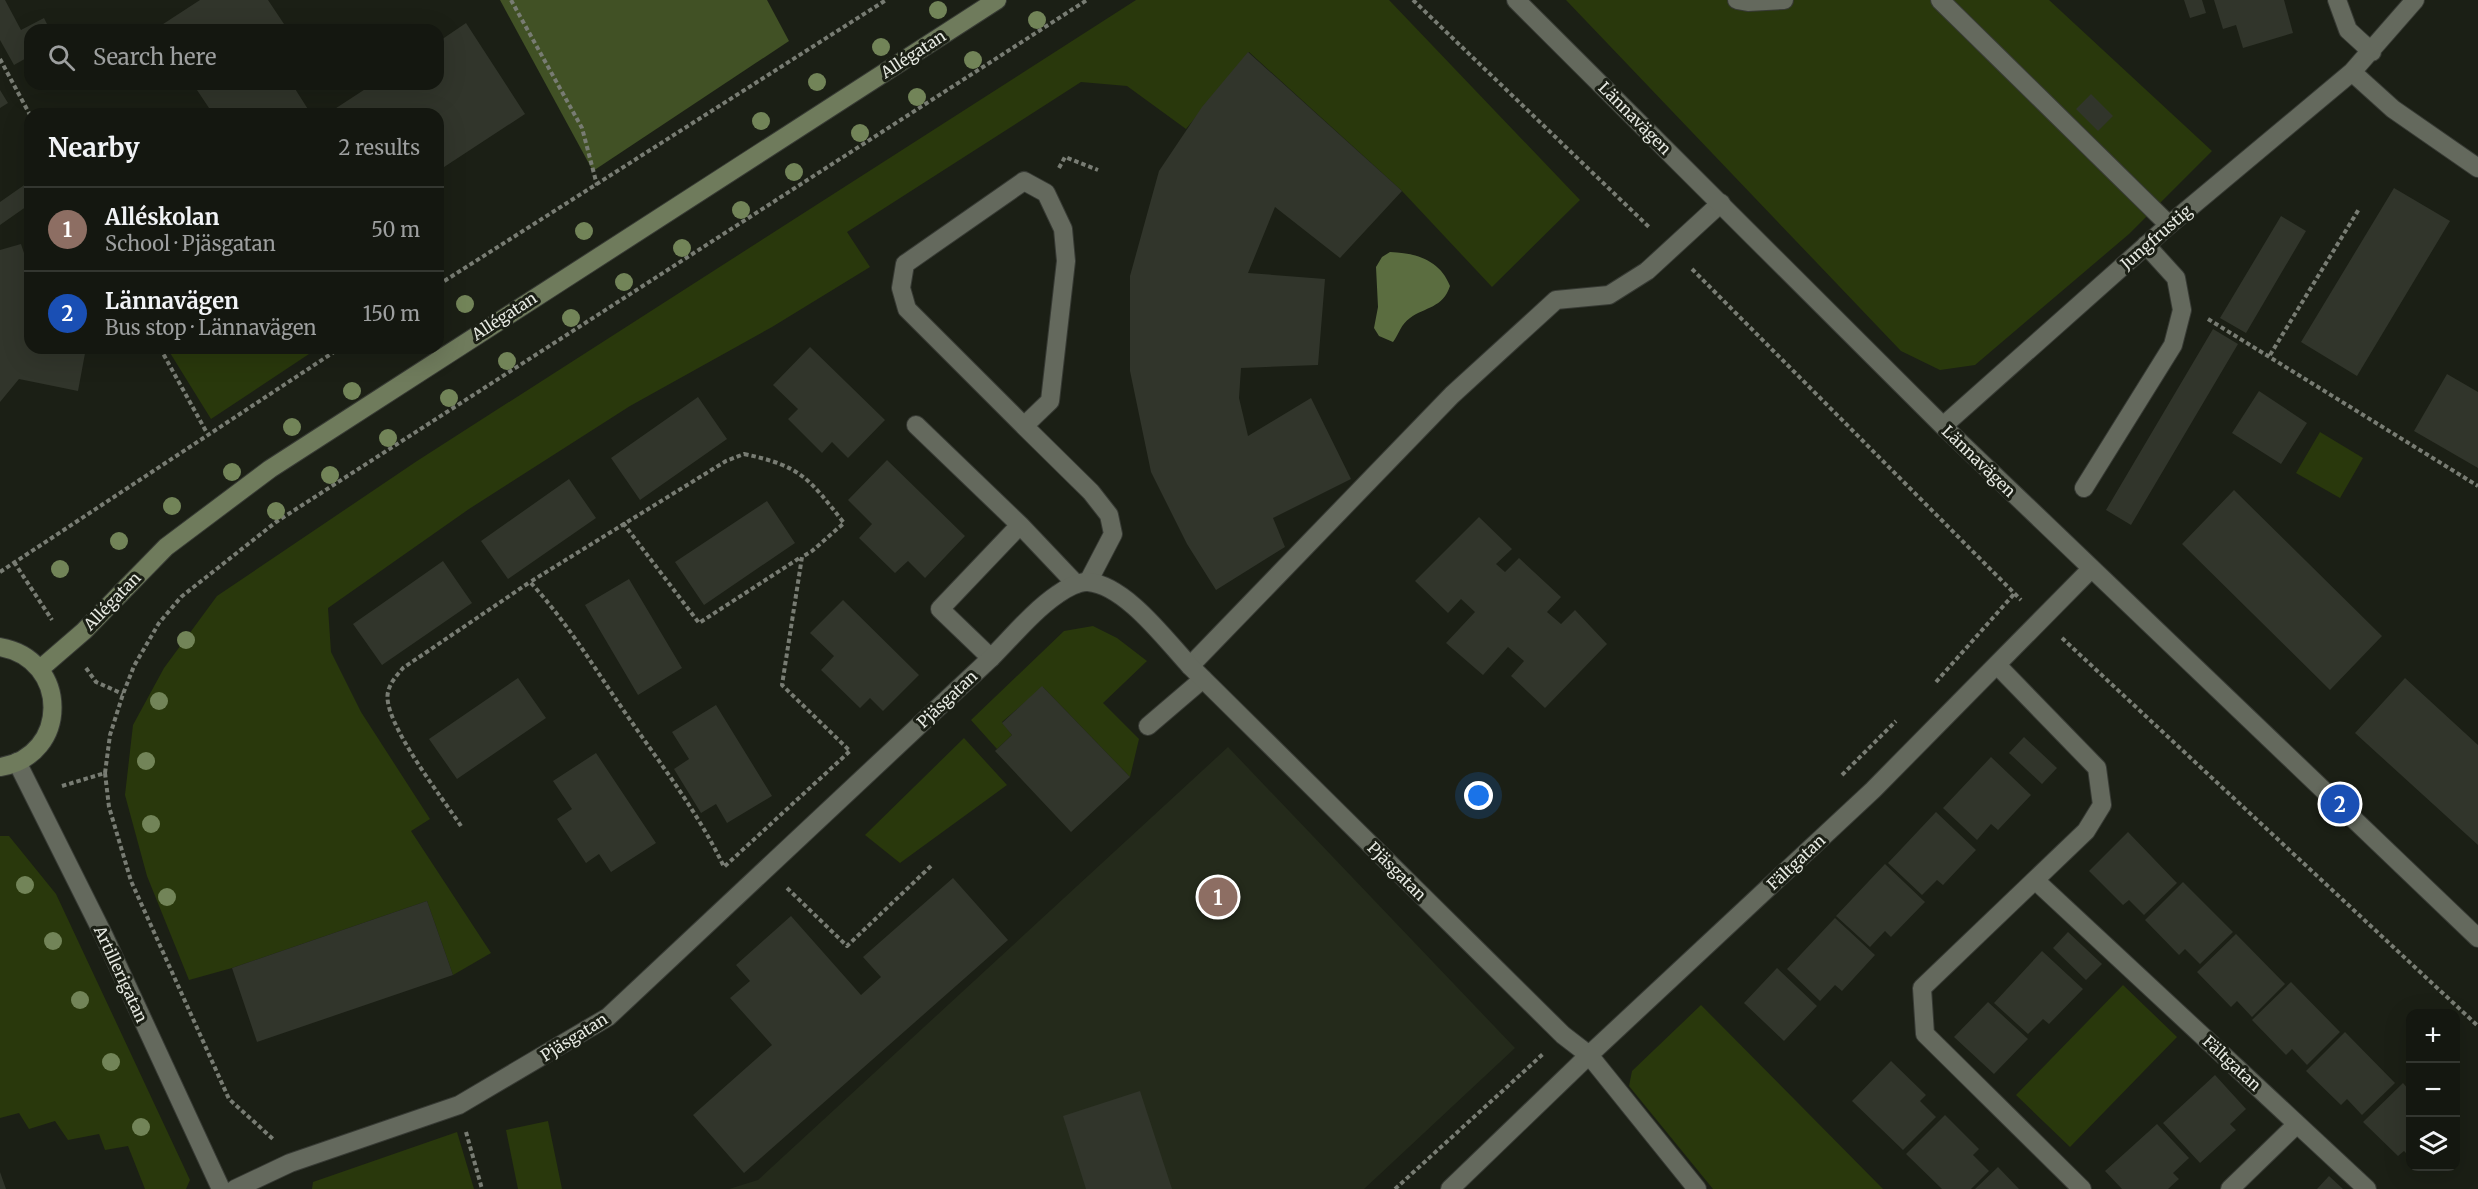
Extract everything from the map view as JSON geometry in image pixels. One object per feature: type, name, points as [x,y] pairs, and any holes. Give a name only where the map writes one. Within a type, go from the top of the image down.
[{"type":"street","name":"Allégatan","points":[[40,669],[84,631],[166,547],[270,469],[997,0]]},
{"type":"street","name":"Lännavägen","points":[[1516,0],[1943,426],[2478,938]]},
{"type":"street","points":[[1737,0],[1748,2],[1784,0]]},
{"type":"street","points":[[1940,0],[2169,225]]},
{"type":"street","points":[[2337,0],[2348,30],[2372,52]]},
{"type":"street","name":"Jungfrustig","points":[[1943,426],[2169,225],[2352,72],[2372,52],[2415,0]]},
{"type":"street","points":[[2352,72],[2393,109],[2478,168]]},
{"type":"street","points":[[916,425],[1082,583],[1113,534],[1108,515],[1091,492],[1024,426],[908,309],[901,288],[905,264],[1024,181],[1046,193],[1063,229],[1066,261],[1050,401],[1024,426]]},
{"type":"street","points":[[1190,666],[1452,395],[1556,300],[1609,295],[1647,271],[1721,204]]},
{"type":"street","points":[[2084,488],[2173,345],[2182,310],[2176,278],[2146,245]]},
{"type":"street","points":[[991,658],[940,609],[1020,525]]},
{"type":"street","name":"Fältgatan","points":[[1450,1189],[1873,790],[2091,569]]},
{"type":"street","name":"Pjäsgatan","points":[[234,1189],[290,1163],[459,1105],[608,1017],[1058,594],[1082,583],[1119,592],[1203,679],[1563,1035],[1589,1056]]},
{"type":"street","points":[[0,647],[19,652],[40,669],[50,687],[52,717],[40,744],[9,765]]},
{"type":"street","points":[[1997,664],[2097,768],[2102,805],[2086,831],[1922,988],[1925,1034],[2082,1189]]},
{"type":"street","points":[[1148,726],[1203,679]]},
{"type":"street","name":"Artillerigatan","points":[[9,765],[34,794],[104,936],[221,1189]]},
{"type":"street","name":"Fältgatan","points":[[2035,880],[2367,1189]]},
{"type":"street","points":[[1589,1056],[1697,1189]]},
{"type":"street","points":[[2230,1189],[2297,1124]]},
{"type":"path","points":[[511,0],[582,128],[597,185]]},
{"type":"path","points":[[444,281],[886,0]]},
{"type":"path","points":[[290,1163],[269,1134],[229,1099],[131,881],[109,807],[105,773],[110,735],[134,666],[159,623],[181,597],[276,522],[1087,0]]},
{"type":"path","points":[[1413,0],[1671,248],[2014,594],[2478,1026]]},
{"type":"path","points":[[0,59],[26,108]]},
{"type":"path","points":[[1046,193],[1065,157],[1098,170]]},
{"type":"path","points":[[2270,356],[2359,209]]},
{"type":"path","points":[[2182,310],[2208,319],[2478,486]]},
{"type":"path","points":[[163,354],[207,433]]},
{"type":"path","points":[[0,572],[207,433],[331,354]]},
{"type":"path","points":[[461,826],[398,733],[389,711],[387,693],[393,680],[403,668],[530,582],[623,523],[726,460],[744,454],[772,460],[793,469],[809,480],[844,523],[812,551],[699,622],[623,523]]},
{"type":"path","points":[[802,557],[782,685],[850,751]]},
{"type":"path","points":[[530,582],[556,610],[656,755],[713,844],[724,867]]},
{"type":"path","points":[[1934,683],[2014,594]]},
{"type":"path","points":[[1841,776],[1900,717]]},
{"type":"path","points":[[34,794],[105,773]]},
{"type":"path","points":[[769,867],[847,946],[931,866]]},
{"type":"path","points":[[1395,1189],[1525,1073],[1563,1035]]},
{"type":"path","points":[[459,1105],[482,1189]]},
{"type":"shaded area","points":[[500,0],[767,0],[789,41],[593,171]]},
{"type":"shaded area","points":[[1136,0],[1389,0],[1580,200],[1492,287],[1402,191],[1249,52],[1186,129],[1127,86],[1081,82],[847,232],[870,267],[772,327],[630,406],[469,509],[328,608],[331,652],[361,712],[430,819],[411,831],[491,953],[453,975],[427,901],[232,968],[189,980],[147,876],[125,795],[133,725],[164,668],[217,596],[417,461]]},
{"type":"shaded area","points":[[1566,0],[2049,0],[2212,151],[2129,234],[1975,365],[1940,370],[1901,351]]},
{"type":"shaded area","points":[[1390,252],[1418,256],[1426,260],[1440,270],[1450,286],[1438,303],[1407,320],[1393,342],[1379,336],[1374,328],[1378,307],[1376,267],[1382,257]]},
{"type":"shaded area","points":[[171,354],[309,354],[211,419]]},
{"type":"shaded area","points":[[2320,432],[2363,458],[2340,498],[2296,473]]},
{"type":"shaded area","points":[[1093,626],[1117,638],[1147,661],[1103,703],[1139,739],[1130,777],[1043,687],[1002,722],[1012,735],[997,749],[971,720],[1064,631]]},
{"type":"shaded area","points":[[964,738],[1007,785],[900,863],[865,835]]},
{"type":"shaded area","points":[[1228,747],[1515,1048],[1364,1189],[729,1189],[758,1180]]},
{"type":"shaded area","points":[[0,836],[9,836],[56,894],[190,1180],[186,1189],[145,1189],[128,1146],[105,1150],[99,1134],[68,1140],[55,1121],[29,1129],[19,1113],[0,1118]]},
{"type":"shaded area","points":[[2123,985],[2177,1037],[2070,1147],[2016,1095]]},
{"type":"shaded area","points":[[1701,1005],[1883,1189],[1713,1189],[1629,1086],[1632,1071]]},
{"type":"shaded area","points":[[548,1121],[562,1189],[518,1189],[506,1130]]},
{"type":"shaded area","points":[[457,1132],[474,1189],[312,1189],[313,1182]]},
{"type":"building","points":[[0,0],[5,0],[21,30],[24,28],[24,59],[14,65],[0,40]]},
{"type":"building","points":[[200,0],[268,0],[284,24],[163,24]]},
{"type":"building","points":[[2184,0],[2202,0],[2206,13],[2190,18]]},
{"type":"building","points":[[2214,0],[2284,0],[2293,33],[2243,48],[2236,25],[2223,29]]},
{"type":"building","points":[[44,18],[47,24],[32,24]]},
{"type":"building","points":[[466,23],[525,114],[444,167],[444,108],[336,108],[364,90],[444,90],[444,38]]},
{"type":"building","points":[[1248,52],[1402,191],[1340,258],[1275,207],[1248,273],[1325,279],[1318,365],[1241,368],[1239,398],[1248,436],[1311,398],[1351,479],[1273,518],[1285,547],[1216,590],[1187,544],[1151,472],[1130,371],[1130,276],[1159,171],[1202,107]]},
{"type":"building","points":[[0,90],[8,103],[0,108]]},
{"type":"building","points":[[197,90],[296,90],[307,108],[209,108]]},
{"type":"building","points":[[2091,94],[2113,116],[2098,131],[2076,109]]},
{"type":"building","points":[[24,185],[24,208],[0,225],[0,202]]},
{"type":"building","points":[[2394,188],[2450,221],[2357,376],[2301,342]]},
{"type":"building","points":[[2281,216],[2306,231],[2246,333],[2220,318]]},
{"type":"building","points":[[21,244],[24,253],[24,354],[85,354],[78,391],[19,379],[0,402],[0,250]]},
{"type":"building","points":[[2213,329],[2238,344],[2131,525],[2106,510]]},
{"type":"building","points":[[810,347],[885,420],[848,458],[832,442],[822,453],[788,419],[798,409],[773,385]]},
{"type":"building","points":[[2447,374],[2478,392],[2478,468],[2414,431]]},
{"type":"building","points":[[2259,391],[2307,423],[2281,464],[2232,433]]},
{"type":"building","points":[[698,397],[727,439],[640,500],[611,458]]},
{"type":"building","points":[[887,460],[965,536],[925,578],[908,561],[895,573],[859,538],[872,524],[848,500]]},
{"type":"building","points":[[569,479],[596,518],[508,579],[481,541]]},
{"type":"building","points":[[2234,490],[2382,636],[2330,690],[2182,544]]},
{"type":"building","points":[[767,501],[795,543],[704,605],[675,562]]},
{"type":"building","points":[[1479,517],[1512,549],[1496,564],[1505,572],[1519,558],[1561,597],[1547,612],[1561,624],[1575,610],[1607,644],[1545,708],[1511,676],[1524,661],[1508,647],[1483,675],[1446,643],[1475,612],[1461,599],[1448,613],[1415,581]]},
{"type":"building","points":[[443,561],[472,603],[382,665],[353,624]]},
{"type":"building","points":[[629,579],[682,668],[638,695],[585,605]]},
{"type":"building","points":[[843,600],[919,675],[883,711],[870,698],[860,708],[821,670],[834,656],[810,633]]},
{"type":"building","points":[[518,678],[546,718],[457,779],[429,739]]},
{"type":"building","points":[[2405,678],[2478,745],[2478,845],[2355,733]]},
{"type":"building","points":[[1042,686],[1130,777],[1071,832],[995,751],[1012,735],[1002,723]]},
{"type":"building","points":[[716,705],[772,796],[727,823],[716,804],[701,813],[674,769],[689,759],[672,732]]},
{"type":"building","points":[[2024,737],[2057,768],[2042,784],[2009,753]]},
{"type":"building","points":[[596,753],[656,843],[611,872],[599,854],[586,863],[557,819],[572,809],[553,781]]},
{"type":"building","points":[[1991,757],[2031,795],[1998,830],[1991,824],[1977,840],[1943,808]]},
{"type":"building","points":[[1936,812],[1976,850],[1943,885],[1937,880],[1922,895],[1888,863]]},
{"type":"building","points":[[2128,832],[2177,883],[2144,915],[2129,900],[2123,905],[2089,871]]},
{"type":"building","points":[[1885,864],[1925,902],[1891,937],[1885,931],[1870,947],[1836,916]]},
{"type":"building","points":[[953,878],[1008,940],[744,1173],[693,1115],[772,1045],[730,998],[750,981],[736,965],[791,916],[861,995],[881,977],[863,957]]},
{"type":"building","points":[[2183,882],[2233,932],[2200,964],[2185,949],[2179,955],[2145,920]]},
{"type":"building","points":[[427,901],[453,975],[257,1042],[232,968]]},
{"type":"building","points":[[1835,918],[1875,955],[1842,991],[1835,985],[1820,1001],[1787,969]]},
{"type":"building","points":[[2068,932],[2102,964],[2086,980],[2053,948]]},
{"type":"building","points":[[2236,934],[2285,984],[2252,1017],[2237,1001],[2231,1007],[2197,972]]},
{"type":"building","points":[[2042,951],[2083,989],[2049,1024],[2043,1019],[2028,1034],[1994,1003]]},
{"type":"building","points":[[1777,968],[1817,1006],[1784,1041],[1744,1003]]},
{"type":"building","points":[[2291,982],[2340,1032],[2307,1065],[2292,1049],[2286,1055],[2252,1020]]},
{"type":"building","points":[[1988,1002],[2028,1039],[1994,1074],[1954,1037]]},
{"type":"building","points":[[2345,1032],[2395,1083],[2362,1115],[2347,1099],[2341,1105],[2306,1071]]},
{"type":"building","points":[[1891,1061],[1926,1095],[1920,1101],[1936,1117],[1903,1150],[1852,1101]]},
{"type":"building","points":[[2215,1075],[2246,1109],[2230,1124],[2236,1130],[2200,1163],[2163,1123]]},
{"type":"building","points":[[2403,1083],[2406,1086],[2406,1153],[2404,1151],[2398,1156],[2363,1122]]},
{"type":"building","points":[[1140,1091],[1172,1189],[1086,1189],[1063,1116]]},
{"type":"building","points":[[1945,1115],[1979,1149],[1973,1155],[1989,1171],[1971,1189],[1942,1189],[1906,1154]]},
{"type":"building","points":[[2157,1124],[2189,1158],[2173,1173],[2179,1179],[2168,1189],[2122,1189],[2105,1171]]},
{"type":"building","points":[[1998,1167],[2019,1189],[1975,1189]]},
{"type":"building","points":[[0,1172],[6,1189],[0,1189]]},
{"type":"building","points":[[2329,1176],[2343,1189],[2317,1189]]},
{"type":"place","name":"Lännavägen","points":[[2340,804]]},
{"type":"place","name":"Alléskolan","points":[[1218,897]]}]
